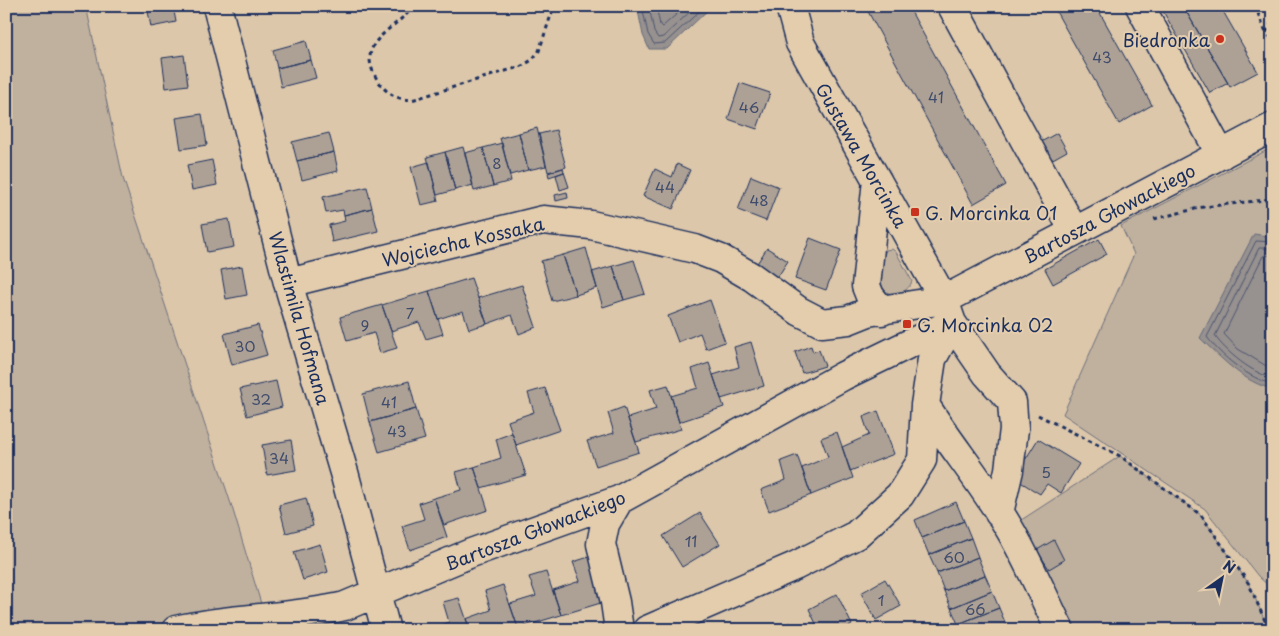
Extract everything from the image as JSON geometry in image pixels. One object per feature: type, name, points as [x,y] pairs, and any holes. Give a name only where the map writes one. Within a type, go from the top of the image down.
[{"type":"street","name":"Wlastimila Hofmana","points":[[217,6],[288,283],[378,593],[386,630]]},
{"type":"street","name":"Gustawa Morcinka","points":[[790,6],[800,44],[948,311],[987,374],[1012,402]]},
{"type":"street","points":[[952,6],[1074,232]]},
{"type":"street","points":[[1140,6],[1221,155]]},
{"type":"street","name":"Bartosza Głowackiego","points":[[176,630],[265,617],[324,611],[345,606],[471,553],[619,500],[843,376],[1074,232],[1273,127]]},
{"type":"street","points":[[877,180],[866,286],[870,296],[882,311]]},
{"type":"street","name":"Wojciecha Kossaka","points":[[288,283],[543,220],[600,226],[695,249],[736,268],[798,311],[822,323],[848,320],[868,312],[948,311]]},
{"type":"street","points":[[647,630],[795,566],[856,535],[900,495],[922,460],[925,405],[932,359],[948,311]]},
{"type":"street","points":[[999,513],[1009,470],[1014,429],[1012,402]]},
{"type":"street","points":[[925,405],[1009,528],[1060,630]]},
{"type":"street","points":[[619,500],[606,524],[601,544],[615,602],[619,630]]},
{"type":"path","points":[[414,6],[380,34],[372,54],[376,78],[390,93],[404,100],[415,99],[522,66],[539,51],[554,6]]},
{"type":"path","points":[[1255,6],[1266,33],[1273,40]]},
{"type":"path","points":[[1266,33],[1272,22]]},
{"type":"path","points":[[1147,220],[1203,207],[1273,199]]},
{"type":"path","points":[[1012,402],[1120,456],[1201,515],[1249,584],[1269,630]]},
{"type":"shaded area","points":[[6,6],[86,6],[123,178],[232,507],[265,617],[176,630],[6,630]]},
{"type":"shaded area","points":[[1273,147],[1273,590],[1258,576],[1205,509],[1063,414],[1134,254],[1121,226]]},
{"type":"shaded area","points":[[892,249],[896,252],[912,281],[907,289],[898,294],[888,293],[882,285],[880,277],[886,250]]},
{"type":"shaded area","points":[[1120,456],[1201,515],[1249,584],[1269,630],[1060,630],[1009,528]]},
{"type":"water","points":[[637,6],[712,6],[667,49],[649,49],[643,35]]},
{"type":"water","points":[[1254,234],[1273,237],[1273,389],[1262,386],[1243,376],[1200,338]]},
{"type":"building","points":[[147,6],[173,6],[176,22],[151,27]]},
{"type":"building","points":[[865,6],[908,6],[1006,185],[973,204]]},
{"type":"building","points":[[1053,6],[1096,6],[1152,105],[1119,124]]},
{"type":"building","points":[[1160,6],[1183,6],[1228,83],[1210,93]]},
{"type":"building","name":"Biedronka","points":[[1183,6],[1220,6],[1258,72],[1230,87]]},
{"type":"building","points":[[306,41],[311,60],[277,68],[273,50]]},
{"type":"building","points":[[184,55],[188,85],[166,88],[162,58]]},
{"type":"building","points":[[311,60],[316,78],[281,87],[277,68]]},
{"type":"building","points":[[740,83],[770,93],[757,129],[728,119]]},
{"type":"building","points":[[202,114],[207,145],[181,149],[176,118]]},
{"type":"building","points":[[537,128],[546,166],[528,170],[519,133]]},
{"type":"building","points":[[556,130],[566,167],[548,172],[539,134]]},
{"type":"building","points":[[329,133],[334,152],[297,161],[292,142]]},
{"type":"building","points":[[519,133],[528,170],[510,175],[500,138]]},
{"type":"building","points":[[1057,133],[1067,151],[1051,160],[1041,142]]},
{"type":"building","points":[[502,143],[511,181],[493,186],[483,148]]},
{"type":"building","points":[[463,147],[473,185],[455,190],[445,152]]},
{"type":"building","points":[[483,148],[493,186],[474,191],[465,153]]},
{"type":"building","points":[[334,152],[338,171],[302,180],[297,161]]},
{"type":"building","points":[[445,152],[455,190],[437,195],[427,157]]},
{"type":"building","points":[[212,160],[217,185],[192,190],[187,165]]},
{"type":"building","points":[[429,162],[438,201],[421,205],[411,167]]},
{"type":"building","points":[[677,164],[690,170],[673,209],[643,196],[655,169],[672,177]]},
{"type":"building","points":[[563,168],[564,172],[549,177],[548,173]]},
{"type":"building","points":[[564,172],[569,187],[560,190],[556,175]]},
{"type":"building","points":[[751,176],[779,187],[766,221],[738,210]]},
{"type":"building","points":[[367,187],[372,208],[344,215],[343,210],[326,213],[323,197]]},
{"type":"building","points":[[567,192],[568,198],[556,201],[555,195]]},
{"type":"building","points":[[372,208],[378,231],[332,242],[329,225],[345,221],[344,215]]},
{"type":"building","points":[[229,219],[234,247],[207,252],[202,224]]},
{"type":"building","points":[[810,238],[841,250],[826,290],[795,279]]},
{"type":"building","points":[[1099,239],[1107,254],[1053,284],[1045,269]]},
{"type":"building","points":[[586,248],[597,288],[576,295],[563,255]]},
{"type":"building","points":[[767,248],[788,261],[777,278],[756,265]]},
{"type":"building","points":[[563,255],[576,295],[552,301],[541,261]]},
{"type":"building","points":[[634,260],[645,294],[624,300],[613,266]]},
{"type":"building","points":[[242,266],[247,295],[226,299],[221,270]]},
{"type":"building","points":[[613,266],[624,300],[603,307],[592,272]]},
{"type":"building","points":[[471,278],[487,324],[469,329],[463,311],[438,319],[429,291]]},
{"type":"building","points":[[522,285],[536,327],[519,334],[512,315],[487,324],[478,298]]},
{"type":"building","points":[[429,291],[443,334],[426,339],[419,322],[391,331],[382,305]]},
{"type":"building","points":[[710,300],[725,342],[706,349],[700,333],[678,342],[668,316]]},
{"type":"building","points":[[382,305],[397,348],[380,353],[374,333],[347,341],[340,317]]},
{"type":"building","points":[[258,325],[267,355],[232,365],[224,334]]},
{"type":"building","points":[[751,342],[764,386],[721,399],[713,375],[739,367],[734,347]]},
{"type":"building","points":[[811,346],[813,352],[819,350],[825,366],[802,373],[795,352]]},
{"type":"building","points":[[709,363],[724,407],[679,422],[671,396],[698,388],[692,369]]},
{"type":"building","points":[[276,381],[282,407],[247,416],[240,389]]},
{"type":"building","points":[[409,381],[416,409],[370,422],[363,394]]},
{"type":"building","points":[[668,385],[681,429],[636,442],[628,418],[656,409],[650,390]]},
{"type":"building","points":[[545,388],[560,430],[516,445],[508,421],[534,412],[528,393]]},
{"type":"building","points":[[624,407],[639,452],[596,466],[587,441],[614,433],[608,413]]},
{"type":"building","points":[[416,409],[425,439],[379,452],[370,422]]},
{"type":"building","points":[[878,411],[894,454],[850,471],[842,447],[869,435],[863,417]]},
{"type":"building","points":[[837,432],[853,478],[811,495],[802,468],[828,457],[821,438]]},
{"type":"building","points":[[512,433],[526,475],[481,488],[474,467],[501,458],[496,439]]},
{"type":"building","points":[[1038,439],[1079,464],[1061,493],[1047,484],[1040,494],[1014,478]]},
{"type":"building","points":[[291,440],[296,470],[267,475],[262,445]]},
{"type":"building","points":[[797,455],[811,495],[769,511],[761,490],[786,480],[781,461]]},
{"type":"building","points":[[474,467],[488,510],[444,525],[434,498],[461,490],[456,472]]},
{"type":"building","points":[[306,498],[313,526],[286,533],[279,505]]},
{"type":"building","points":[[434,498],[447,537],[410,550],[402,526],[424,519],[419,503]]},
{"type":"building","points":[[956,502],[964,521],[922,538],[915,520]]},
{"type":"building","points":[[700,513],[720,544],[682,567],[663,536]]},
{"type":"building","points":[[964,521],[971,538],[929,555],[922,538]]},
{"type":"building","points":[[971,538],[978,557],[937,573],[929,555]]},
{"type":"building","points":[[1054,540],[1064,560],[1049,569],[1037,550]]},
{"type":"building","points":[[320,544],[328,572],[303,580],[294,552]]},
{"type":"building","points":[[589,557],[604,602],[561,615],[553,590],[580,581],[573,562]]},
{"type":"building","points":[[978,557],[985,575],[944,591],[937,573]]},
{"type":"building","points":[[546,572],[561,615],[518,628],[510,604],[536,596],[529,577]]},
{"type":"building","points":[[985,575],[992,591],[951,608],[944,591]]},
{"type":"building","points":[[885,579],[901,606],[876,620],[861,593]]},
{"type":"building","points":[[503,585],[518,628],[470,630],[466,619],[491,610],[485,591]]},
{"type":"building","points":[[992,591],[999,608],[958,624],[951,608]]},
{"type":"building","points":[[837,594],[852,625],[842,630],[819,630],[809,609]]},
{"type":"building","points":[[459,598],[470,630],[428,630],[449,622],[443,602]]},
{"type":"building","points":[[999,608],[1007,627],[1000,630],[960,630],[958,624]]},
{"type":"building","points":[[790,622],[794,630],[776,630]]},
{"type":"place","name":"Biedronka","points":[[1220,39]]},
{"type":"place","name":"G. Morcinka 01","points":[[915,212]]},
{"type":"place","name":"G. Morcinka 02","points":[[907,324]]}]
